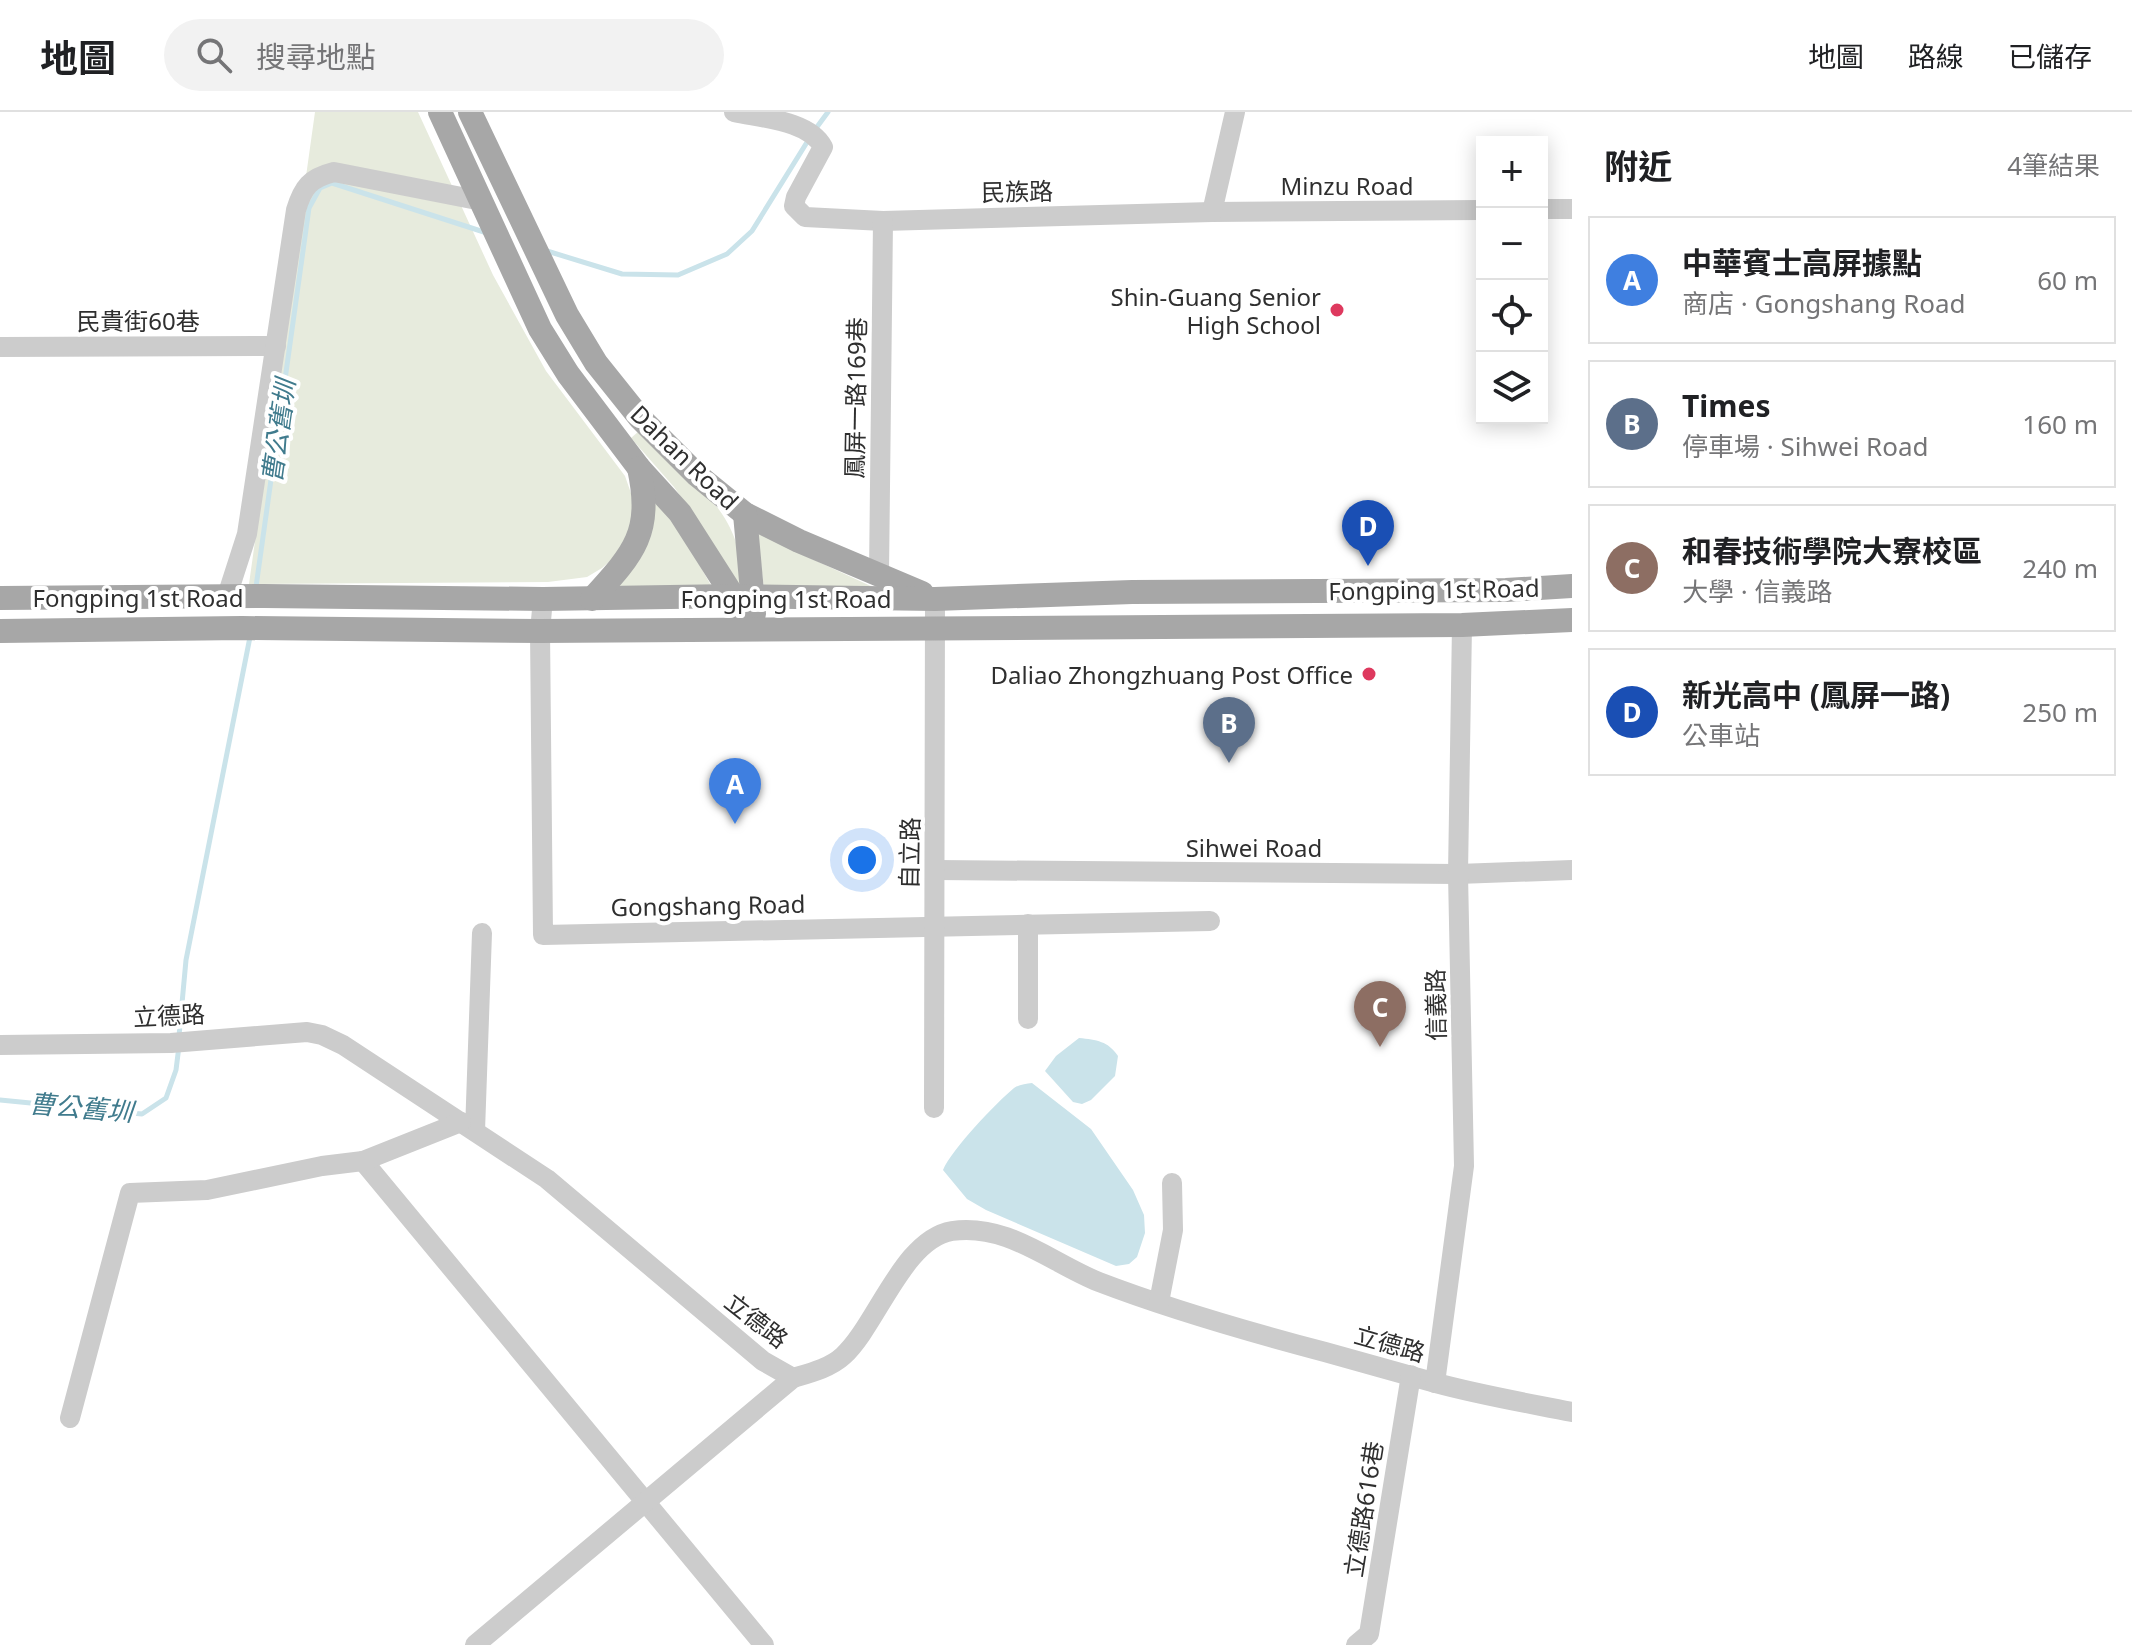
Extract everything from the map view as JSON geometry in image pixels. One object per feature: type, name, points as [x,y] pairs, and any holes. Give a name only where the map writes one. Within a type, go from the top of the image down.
[{"type":"main road","points":[[440,112],[482,201]]},
{"type":"main road","name":"Dahan Road","points":[[470,112],[567,315],[596,363],[631,407],[697,475],[745,514],[799,541],[935,599]]},
{"type":"main road","name":"Dahan Road","points":[[482,201],[540,329],[568,374],[743,597]]},
{"type":"main road","points":[[592,599],[625,563],[640,535],[645,498],[639,468]]},
{"type":"main road","points":[[744,628],[745,514]]},
{"type":"main road","name":"Fongping 1st Road","points":[[0,598],[935,599],[1132,592],[1491,590],[1572,586]]},
{"type":"main road","name":"Fongping 1st Road","points":[[0,631],[1462,625],[1572,620]]},
{"type":"street","name":"民族路","points":[[734,112],[806,131],[819,139],[823,147],[794,206],[805,217],[883,221],[1212,212]]},
{"type":"street","points":[[1212,212],[1235,112]]},
{"type":"street","points":[[231,596],[247,534],[296,210],[302,191],[309,182],[334,172],[482,201]]},
{"type":"street","points":[[1548,209],[1572,209]]},
{"type":"street","name":"Minzu Road","points":[[1212,212],[1476,210]]},
{"type":"street","name":"鳳屏一路169巷","points":[[879,575],[883,221]]},
{"type":"street","name":"民貴街60巷","points":[[0,347],[276,346]]},
{"type":"street","name":"Gongshang Road","points":[[543,599],[540,631],[543,935],[1210,921]]},
{"type":"street","name":"自立路","points":[[934,1108],[935,599]]},
{"type":"street","name":"信義路","points":[[1435,1383],[1464,1166],[1458,874],[1462,625]]},
{"type":"street","name":"Sihwei Road","points":[[936,870],[1458,874],[1572,870]]},
{"type":"street","points":[[1028,924],[1028,1019]]},
{"type":"street","points":[[70,1418],[130,1193],[207,1190],[322,1166],[363,1161],[468,1126],[482,933]]},
{"type":"street","name":"立德路","points":[[0,1045],[180,1042],[307,1032],[322,1035],[343,1045],[547,1179],[763,1361],[793,1378],[841,1358],[858,1339],[901,1271],[922,1247],[950,1231],[983,1231],[1012,1239],[1097,1281],[1247,1331],[1435,1383],[1572,1412]]},
{"type":"street","points":[[363,1161],[764,1645]]},
{"type":"street","points":[[1159,1302],[1173,1230],[1172,1183]]},
{"type":"street","name":"立德路616巷","points":[[1356,1645],[1369,1634],[1411,1375]]},
{"type":"street","points":[[475,1645],[793,1378]]},
{"type":"shaded area","points":[[315,112],[418,112],[493,275],[546,371],[625,476],[633,499],[631,528],[618,554],[602,568],[587,577],[548,582],[249,584]]},
{"type":"shaded area","points":[[638,432],[724,517],[737,546],[746,588],[736,588],[693,514],[631,438]]},
{"type":"shaded area","points":[[652,494],[681,532],[713,589],[609,591]]},
{"type":"shaded area","points":[[757,530],[797,552],[875,588],[764,589]]},
{"type":"water","points":[[1079,1038],[1102,1042],[1118,1056],[1115,1076],[1091,1100],[1082,1104],[1073,1102],[1045,1071],[1056,1056]]},
{"type":"water","points":[[1032,1083],[1091,1129],[1133,1190],[1144,1215],[1145,1233],[1137,1257],[1129,1264],[1116,1266],[986,1210],[967,1199],[943,1170],[965,1139],[997,1104],[1014,1088]]},
{"type":"waterway","name":"曹公舊圳","points":[[814,131],[828,112]]},
{"type":"waterway","name":"曹公舊圳","points":[[547,251],[622,274],[678,275],[727,254],[752,231],[809,139]]},
{"type":"waterway","name":"曹公舊圳","points":[[256,587],[309,208],[320,188],[332,183],[487,233]]},
{"type":"waterway","name":"曹公舊圳","points":[[179,1036],[186,960],[250,637]]},
{"type":"waterway","name":"曹公舊圳","points":[[0,1100],[142,1114],[166,1098],[176,1070],[179,1046]]},
{"type":"place","name":"Shin-Guang Senior High School","points":[[1337,310]]},
{"type":"place","name":"新光高中 (鳳屏一路)","points":[[1368,566]]},
{"type":"place","name":"Daliao Zhongzhuang Post Office","points":[[1369,674]]},
{"type":"place","name":"Times","points":[[1229,763]]},
{"type":"place","name":"中華賓士高屏據點","points":[[735,824]]},
{"type":"place","name":"和春技術學院大寮校區","points":[[1380,1047]]}]
